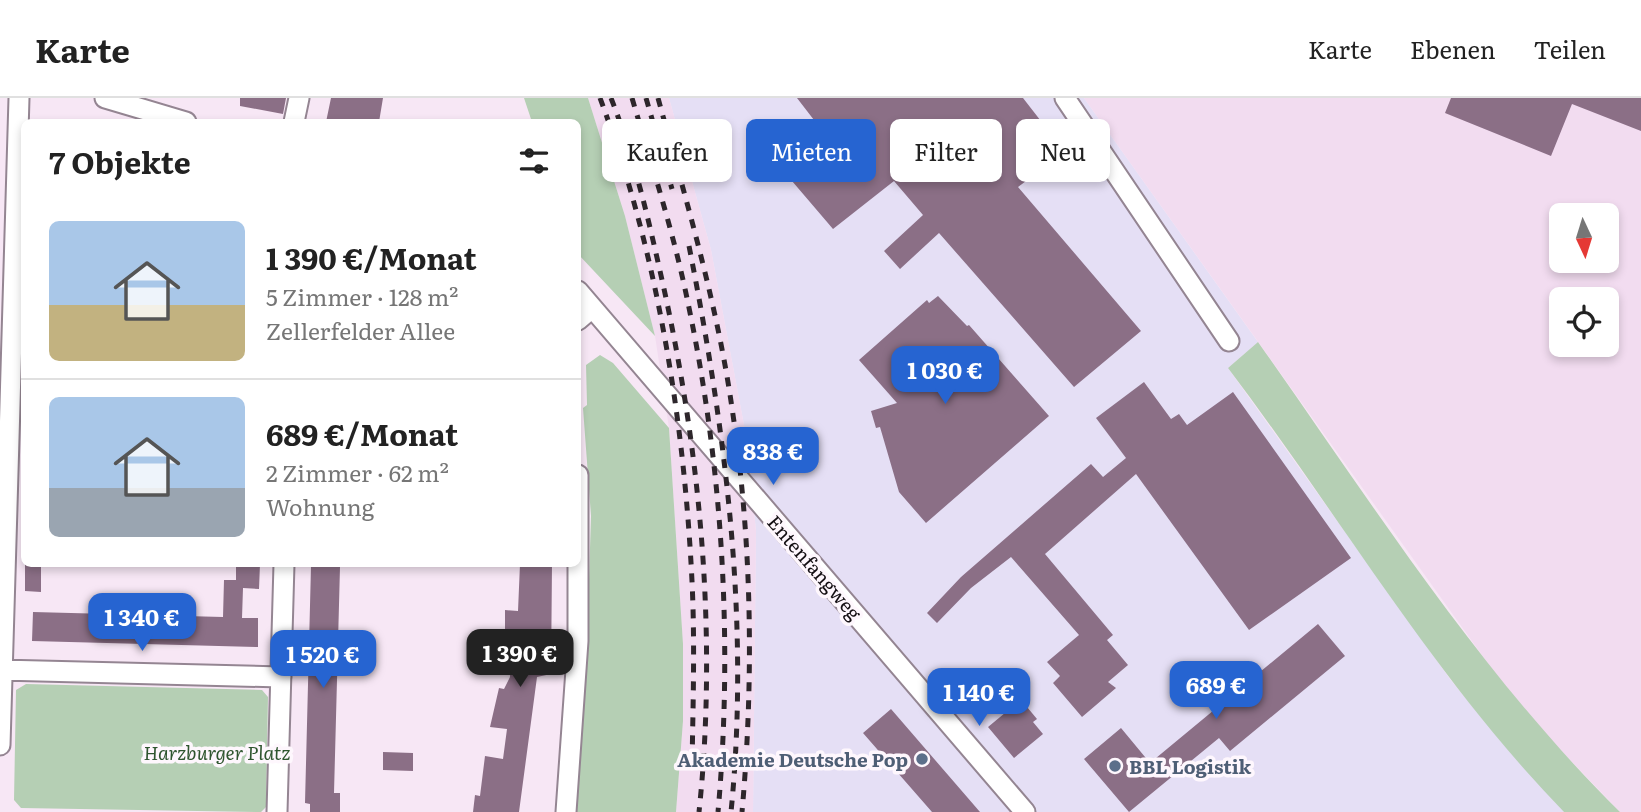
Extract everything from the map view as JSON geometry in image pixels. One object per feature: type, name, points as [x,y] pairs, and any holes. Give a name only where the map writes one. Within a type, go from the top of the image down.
[{"type":"street","points":[[0,745],[19,98]]},
{"type":"street","points":[[105,98],[176,119]]},
{"type":"street","points":[[295,119],[299,98]]},
{"type":"street","points":[[1065,98],[1229,341]]},
{"type":"street","name":"Entenfangweg","points":[[585,314],[1025,812]]},
{"type":"street","points":[[277,812],[284,567]]},
{"type":"street","points":[[566,812],[579,641],[579,567]]},
{"type":"street","points":[[1,670],[281,677]]},
{"type":"shaded area","points":[[588,98],[669,98],[675,119],[602,119],[602,143]]},
{"type":"shaded area","points":[[669,98],[1084,98],[1099,119],[1016,119],[1016,182],[1110,182],[1110,134],[1258,342],[1228,368],[1450,679],[1564,812],[753,812],[756,531],[747,441],[711,250],[692,182],[732,182],[732,119],[675,119]]},
{"type":"shaded area","points":[[1084,98],[1641,98],[1641,812],[1620,812],[1551,740],[1494,672],[1110,134],[1110,119],[1099,119]]},
{"type":"shaded area","points":[[614,182],[692,182],[711,250],[747,441],[756,531],[753,812],[676,812],[683,721],[683,644],[669,428],[655,336]]},
{"type":"green space","points":[[524,98],[588,98],[602,143],[602,182],[614,182],[655,336],[581,257],[581,119],[531,119]]},
{"type":"green space","points":[[1258,342],[1385,525],[1474,645],[1520,703],[1620,812],[1564,812],[1472,707],[1228,368]]},
{"type":"green space","points":[[600,355],[613,363],[669,428],[683,644],[683,721],[676,812],[573,812],[587,642],[591,516],[583,408],[587,405],[586,365]]},
{"type":"green space","name":"Harzburger Platz","points":[[26,684],[262,690],[268,697],[266,807],[261,812],[21,808],[14,800],[16,690]]},
{"type":"building","points":[[240,98],[286,98],[283,114],[240,106]]},
{"type":"building","points":[[331,98],[383,98],[380,119],[327,119]]},
{"type":"building","points":[[797,98],[1023,98],[1039,119],[1016,119],[1016,182],[1025,182],[1018,187],[1141,331],[1074,387],[939,233],[900,269],[884,251],[923,215],[895,182],[1002,182],[1002,119],[890,119],[890,182],[893,182],[833,229],[793,182],[876,182],[876,119],[813,119]]},
{"type":"building","points":[[1451,98],[1641,98],[1641,131],[1572,104],[1551,156],[1445,113]]},
{"type":"building","points":[[938,296],[969,325],[1049,416],[926,523],[899,492],[880,427],[876,428],[871,411],[897,403],[859,360],[927,300],[929,303]]},
{"type":"building","points":[[1144,382],[1171,419],[1179,414],[1187,425],[1233,392],[1351,558],[1249,630],[1136,474],[1045,554],[1113,635],[1107,640],[1128,665],[1108,682],[1116,688],[1082,717],[1053,683],[1060,676],[1047,662],[1079,635],[1011,557],[971,588],[937,623],[927,613],[961,577],[1091,464],[1103,477],[1126,458],[1096,418]]},
{"type":"building","points":[[25,567],[41,567],[41,592],[25,591]]},
{"type":"building","points":[[236,567],[260,567],[259,589],[243,588],[242,618],[258,618],[258,647],[32,641],[33,612],[223,617],[224,580],[236,580]]},
{"type":"building","points":[[311,567],[340,567],[334,793],[340,793],[340,812],[310,812],[310,804],[305,803]]},
{"type":"building","points":[[520,567],[552,567],[551,674],[537,677],[519,812],[473,812],[475,795],[480,796],[485,756],[503,759],[507,729],[490,727],[499,688],[504,689],[510,677],[512,632],[505,632],[505,610],[518,611]]},
{"type":"building","points":[[1318,624],[1345,656],[1230,751],[1219,738],[1129,812],[1084,759],[1121,728],[1150,763]]},
{"type":"building","points":[[1017,703],[1023,711],[1027,707],[1037,719],[1033,722],[1043,734],[1014,758],[988,727]]},
{"type":"building","points":[[891,709],[980,812],[932,812],[863,733]]},
{"type":"building","points":[[383,752],[413,753],[413,771],[383,770]]},
{"type":"railway","points":[[600,98],[620,156],[652,275],[674,397],[692,581],[692,767]]},
{"type":"railway","points":[[611,98],[633,162],[660,271],[686,404],[695,472],[706,608],[707,677],[699,812]]},
{"type":"railway","points":[[632,98],[682,277],[710,429],[722,557],[724,621],[725,685],[718,812]]},
{"type":"railway","points":[[646,98],[672,189]]},
{"type":"railway","points":[[658,98],[690,213],[718,330],[739,458],[749,610],[748,711],[742,812]]},
{"type":"railway","points":[[689,246],[714,387],[731,528],[738,670],[731,812]]},
{"type":"place","name":"Akademie Deutsche Pop","points":[[922,759]]},
{"type":"place","name":"BBL Logistik","points":[[1115,766]]}]
